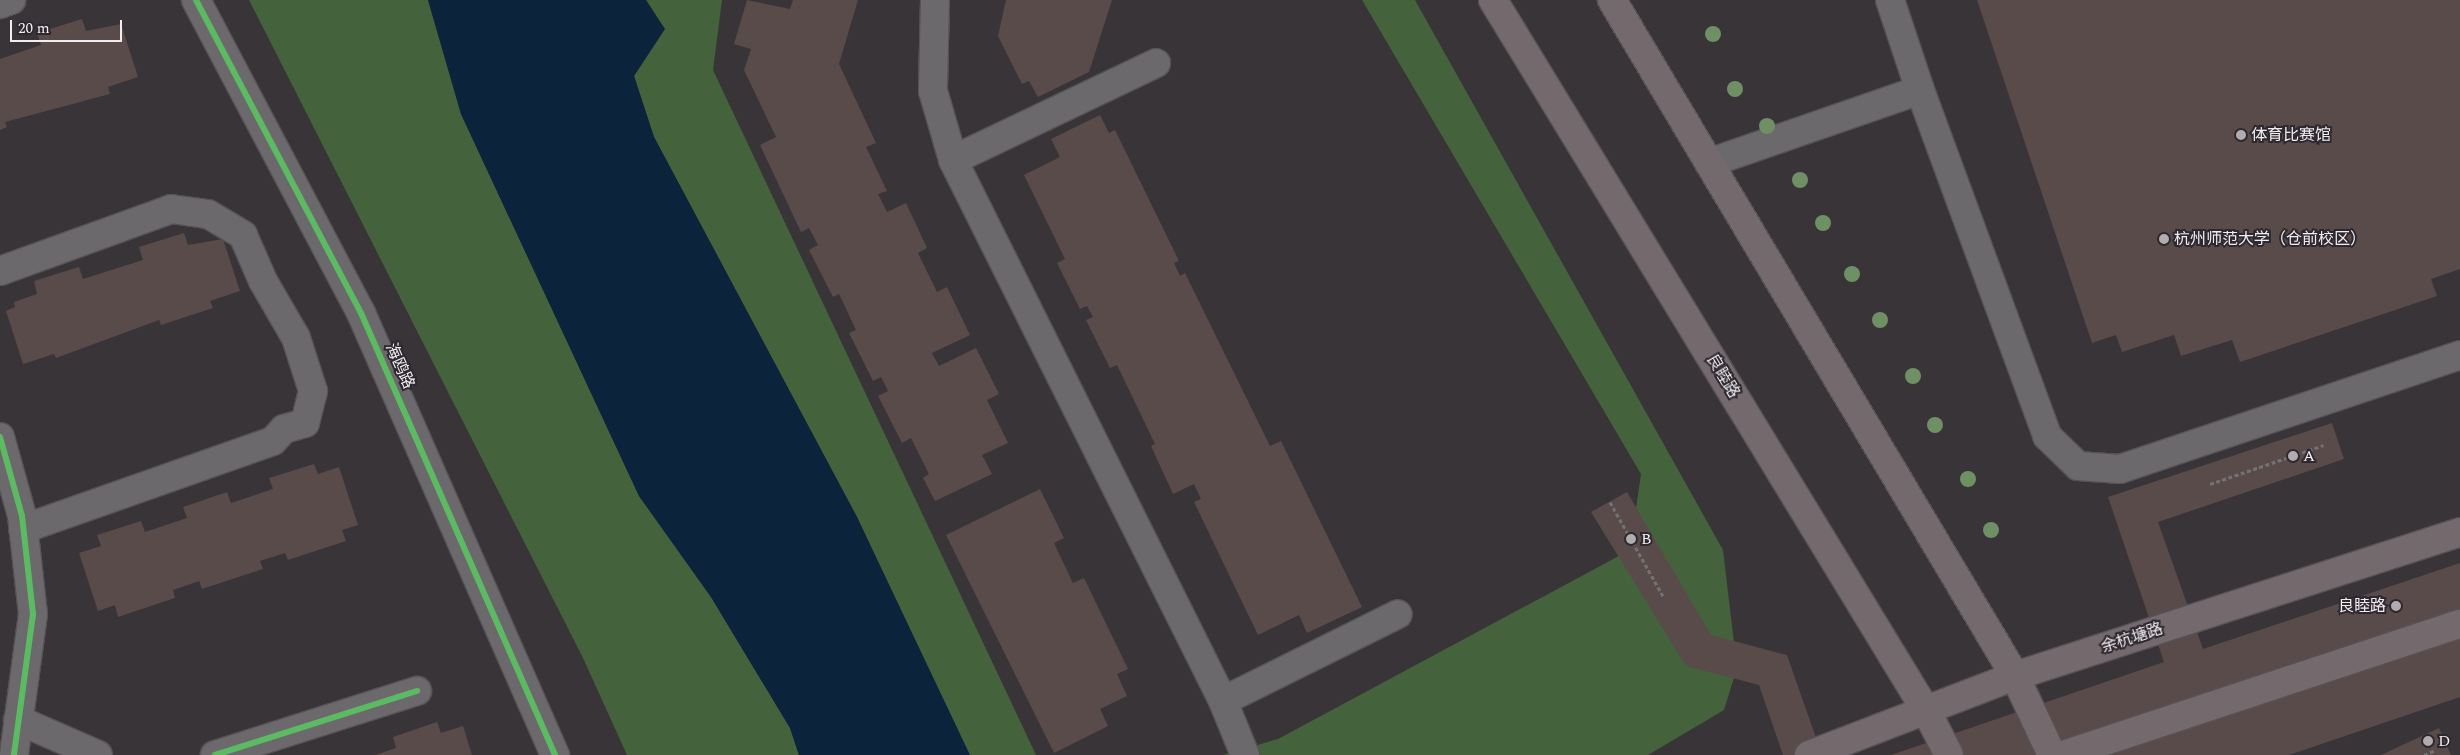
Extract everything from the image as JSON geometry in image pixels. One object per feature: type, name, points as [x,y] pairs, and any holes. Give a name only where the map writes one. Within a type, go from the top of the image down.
[{"type":"main road","name":"良睦路","points":[[1493,0],[1927,712],[1949,755]]},
{"type":"main road","points":[[1612,0],[2015,676],[2052,755]]},
{"type":"main road","name":"余杭塘路","points":[[1809,755],[1927,712],[2015,676],[2460,532]]},
{"type":"main road","points":[[2063,755],[2460,624]]},
{"type":"street","points":[[0,4],[11,0]]},
{"type":"street","name":"海鸥路","points":[[196,0],[361,313],[555,755]]},
{"type":"street","points":[[935,0],[933,91],[953,160],[1223,701],[1245,755]]},
{"type":"street","points":[[1890,0],[1920,90],[2048,436],[2078,466],[2120,469],[2460,355]]},
{"type":"street","points":[[953,160],[1156,64]]},
{"type":"street","points":[[1709,163],[1920,90]]},
{"type":"street","points":[[0,271],[170,209],[208,214],[243,235],[263,281],[296,338],[313,391],[305,423],[284,429],[274,442],[24,529]]},
{"type":"street","points":[[0,437],[24,529],[33,614],[14,755]]},
{"type":"street","points":[[1223,701],[1398,614]]},
{"type":"street","points":[[215,755],[417,691]]},
{"type":"street","points":[[18,720],[98,755]]},
{"type":"path","points":[[2210,484],[2324,445]]},
{"type":"path","points":[[1610,502],[1663,596]]},
{"type":"path","points":[[2424,755],[2435,750]]},
{"type":"green space","points":[[249,0],[428,0],[461,114],[639,496],[711,597],[790,728],[799,755],[627,755],[583,658]]},
{"type":"green space","points":[[646,0],[722,0],[713,70],[1036,755],[970,755],[958,735],[857,517],[654,137],[634,76],[664,29]]},
{"type":"green space","points":[[1362,0],[1415,0],[1723,550],[1737,668],[1724,710],[1648,755],[1223,755],[1278,739],[1630,550],[1641,474]]},
{"type":"water","points":[[428,0],[646,0],[665,29],[634,76],[654,137],[857,517],[970,755],[799,755],[790,728],[711,597],[639,496],[461,114]]},
{"type":"building","points":[[747,0],[790,9],[793,0],[858,0],[839,64],[876,143],[866,147],[887,191],[878,194],[887,212],[906,203],[927,248],[918,253],[937,292],[947,287],[970,335],[932,353],[939,366],[976,348],[999,394],[987,400],[1008,443],[982,455],[992,474],[935,501],[923,478],[929,474],[911,438],[902,443],[878,396],[888,391],[881,377],[873,381],[849,333],[856,330],[839,294],[833,297],[809,250],[818,245],[809,228],[801,232],[760,145],[776,137],[744,70],[751,49],[734,44]]},
{"type":"building","points":[[1006,0],[1112,0],[1089,72],[1038,97],[1029,81],[1022,84],[998,36]]},
{"type":"building","name":"体育比赛馆","points":[[1977,0],[2460,0],[2460,269],[2431,279],[2437,296],[2240,362],[2232,340],[2181,356],[2174,335],[2122,352],[2116,335],[2092,343]]},
{"type":"building","points":[[82,19],[86,31],[121,24],[138,77],[108,87],[110,94],[5,122],[7,127],[0,130],[0,59],[41,45],[37,33]]},
{"type":"building","points":[[1100,115],[1109,133],[1115,130],[1179,261],[1174,263],[1180,276],[1185,273],[1270,446],[1281,441],[1362,607],[1307,633],[1299,615],[1258,635],[1194,502],[1201,499],[1194,484],[1173,494],[1151,446],[1155,444],[1117,365],[1110,368],[1086,320],[1093,317],[1087,306],[1080,309],[1057,263],[1065,259],[1024,175],[1060,157],[1051,139]]},
{"type":"building","points":[[184,233],[188,245],[223,239],[240,291],[210,301],[213,308],[161,325],[159,320],[56,358],[54,354],[23,364],[6,311],[15,307],[14,302],[37,294],[34,281],[79,267],[83,279],[143,260],[139,247]]},
{"type":"building","name":"良睦路","points":[[2332,423],[2344,459],[2158,522],[2203,649],[2460,563],[2460,697],[2289,755],[1891,755],[2164,662],[2108,497]]},
{"type":"building","points":[[314,464],[318,474],[339,467],[358,525],[342,530],[346,541],[288,560],[285,553],[260,561],[263,569],[202,589],[199,581],[173,590],[175,598],[118,617],[115,605],[98,611],[79,553],[101,546],[97,535],[141,521],[145,532],[187,518],[183,507],[227,492],[231,503],[273,489],[269,478]]},
{"type":"building","points":[[1040,489],[1064,538],[1054,543],[1073,583],[1084,578],[1128,669],[1117,674],[1127,696],[1100,709],[1108,726],[1054,753],[946,535]]},
{"type":"building","points":[[1627,492],[1711,635],[1787,655],[1822,755],[1783,755],[1759,685],[1686,666],[1591,512]]},
{"type":"building","points":[[437,722],[441,733],[463,726],[472,755],[375,755],[396,748],[393,737]]},
{"type":"building","name":"D","points":[[2439,728],[2451,755],[2381,755]]},
{"type":"cycle path","points":[[196,0],[361,313],[555,755]]},
{"type":"cycle path","points":[[0,437],[22,516],[33,614],[14,755]]},
{"type":"cycle path","points":[[215,755],[417,691]]},
{"type":"place","name":"体育比赛馆","points":[[2241,135]]},
{"type":"place","name":"杭州师范大学（仓前校区）","points":[[2164,239]]},
{"type":"place","name":"A","points":[[2293,456]]},
{"type":"place","name":"B","points":[[1631,539]]},
{"type":"place","name":"良睦路","points":[[2396,606]]},
{"type":"place","name":"D","points":[[2428,741]]}]
